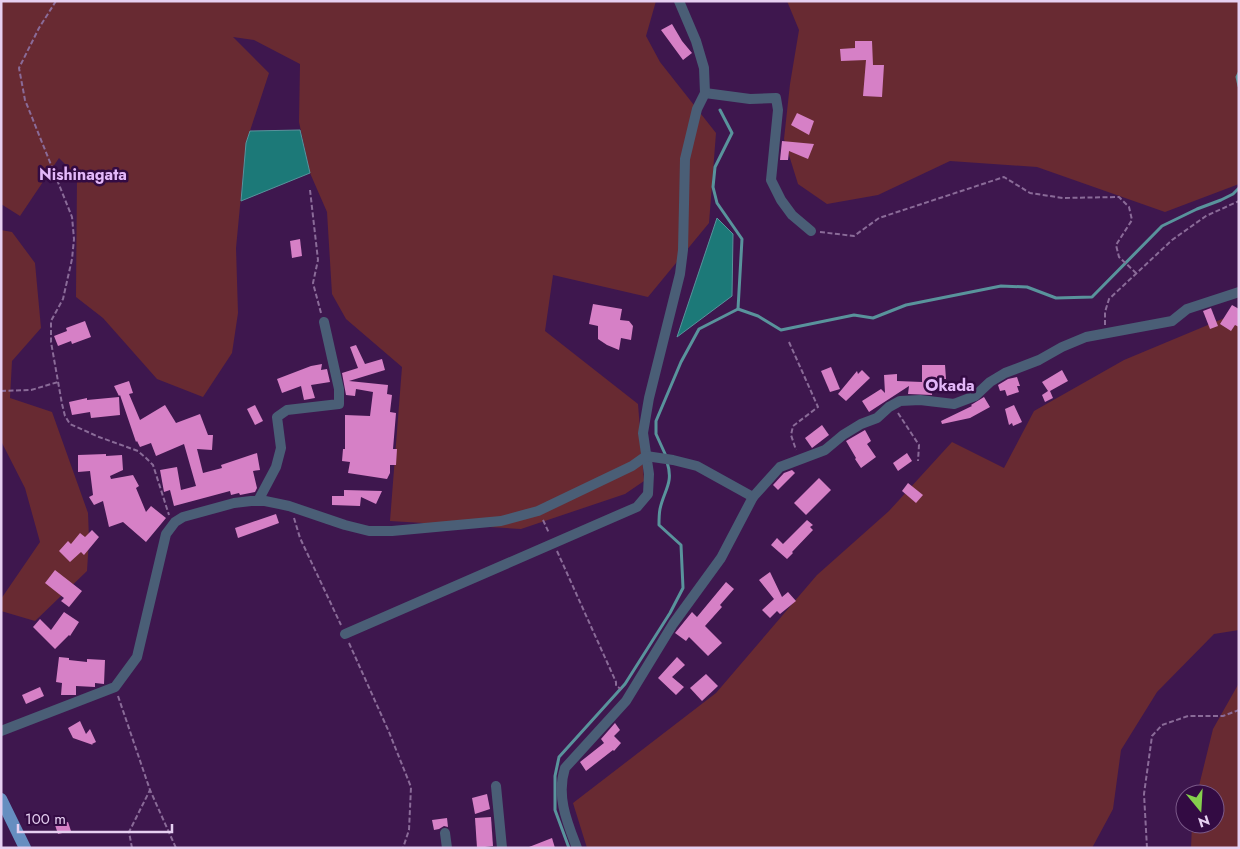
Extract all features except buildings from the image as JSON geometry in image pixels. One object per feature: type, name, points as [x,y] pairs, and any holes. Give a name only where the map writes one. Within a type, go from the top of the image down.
[{"type":"main road","points":[[1,799],[25,848]]},
{"type":"street","points":[[345,634],[637,507],[648,494],[649,474],[643,433],[649,398],[680,274],[683,250],[685,159],[697,109],[704,93],[704,68],[696,41],[679,1]]},
{"type":"street","points":[[704,93],[750,99],[776,98],[778,110],[771,180],[792,215],[811,232]]},
{"type":"street","points":[[577,848],[564,812],[562,777],[565,768],[626,701],[674,624],[721,558],[753,497],[767,479],[780,468],[825,450],[843,435],[861,424],[878,418],[900,401],[920,400],[954,404],[975,396],[990,382],[1004,373],[1040,360],[1086,337],[1172,321],[1187,309],[1239,292]]},
{"type":"street","points":[[258,501],[276,467],[281,448],[277,417],[287,410],[339,404],[338,389],[324,322]]},
{"type":"street","points":[[1,731],[115,687],[138,657],[166,534],[172,525],[183,517],[234,502],[265,501],[295,508],[369,531],[392,531],[501,521],[538,511],[632,466],[646,456],[673,460],[702,469],[753,497]]},
{"type":"street","points":[[496,786],[502,848]]},
{"type":"street","points":[[445,833],[447,848]]},
{"type":"path","points":[[56,1],[39,28],[19,68],[25,100],[72,217],[74,239],[72,259],[63,299],[51,321],[51,342],[58,382],[66,416],[70,424],[138,451],[153,465],[172,525]]},
{"type":"path","points":[[811,232],[854,236],[879,218],[1004,177],[1030,193],[1063,198],[1118,197],[1129,207],[1132,220],[1116,245],[1119,257],[1136,273]]},
{"type":"path","points":[[310,190],[318,260],[313,283],[324,322]]},
{"type":"path","points":[[1106,333],[1105,312],[1109,299],[1172,240],[1206,216],[1239,201]]},
{"type":"path","points":[[789,342],[818,407],[793,426],[791,436],[800,459]]},
{"type":"path","points":[[1,391],[31,390],[58,382]]},
{"type":"path","points":[[893,405],[919,444],[918,461]]},
{"type":"path","points":[[295,508],[294,519],[300,538],[389,732],[411,787],[409,830],[402,848]]},
{"type":"path","points":[[538,511],[618,687]]},
{"type":"path","points":[[115,687],[150,790],[176,848]]},
{"type":"path","points":[[1147,848],[1144,794],[1152,736],[1162,724],[1188,716],[1223,716],[1239,710]]},
{"type":"path","points":[[132,848],[129,832],[150,790]]},
{"type":"shaded area","points":[[1,1],[656,1],[646,36],[660,62],[716,133],[709,223],[648,297],[553,275],[545,331],[638,404],[644,481],[625,494],[521,529],[390,521],[402,367],[346,319],[332,294],[327,212],[310,173],[299,122],[300,64],[254,40],[233,37],[269,73],[246,143],[236,248],[238,313],[232,353],[203,397],[157,379],[103,318],[76,297],[77,176],[59,158],[20,216],[1,204]]},
{"type":"shaded area","points":[[787,1],[1239,1],[1239,184],[1165,212],[1037,167],[950,161],[878,195],[827,204],[798,184],[784,139],[790,84],[799,30]]},
{"type":"shaded area","points":[[300,130],[310,173],[241,201],[246,143],[250,131]]},
{"type":"shaded area","points":[[717,218],[733,234],[732,296],[677,337]]},
{"type":"shaded area","points":[[1,230],[12,232],[35,263],[41,328],[12,361],[10,398],[52,412],[88,513],[87,571],[35,621],[1,611],[1,599],[40,542],[25,488],[1,441]]},
{"type":"shaded area","points":[[1239,312],[1239,630],[1214,634],[1157,692],[1121,750],[1113,809],[1092,848],[587,848],[573,803],[716,693],[817,575],[889,511],[952,442],[1004,468],[1034,411],[1124,360]]},
{"type":"shaded area","points":[[1239,683],[1239,848],[1191,848],[1192,834],[1225,834],[1225,784],[1199,784],[1213,729]]},
{"type":"waterway","points":[[1239,73],[1237,77],[1239,86]]},
{"type":"waterway","points":[[720,110],[732,133],[715,167],[713,187],[717,203],[742,239],[738,309]]},
{"type":"waterway","points":[[666,456],[656,434],[656,421],[681,362],[699,329],[738,309],[758,316],[781,330],[854,315],[873,318],[906,305],[1001,286],[1027,287],[1056,298],[1092,297],[1162,226],[1221,200],[1233,194],[1239,188]]},
{"type":"waterway","points":[[569,848],[555,810],[555,776],[559,757],[625,684],[670,613],[683,588],[681,545],[659,525],[660,509],[669,481],[667,462]]},
{"type":"district","name":"Nishinagata","points":[[83,174]]},
{"type":"district","name":"Okada","points":[[950,385]]}]
